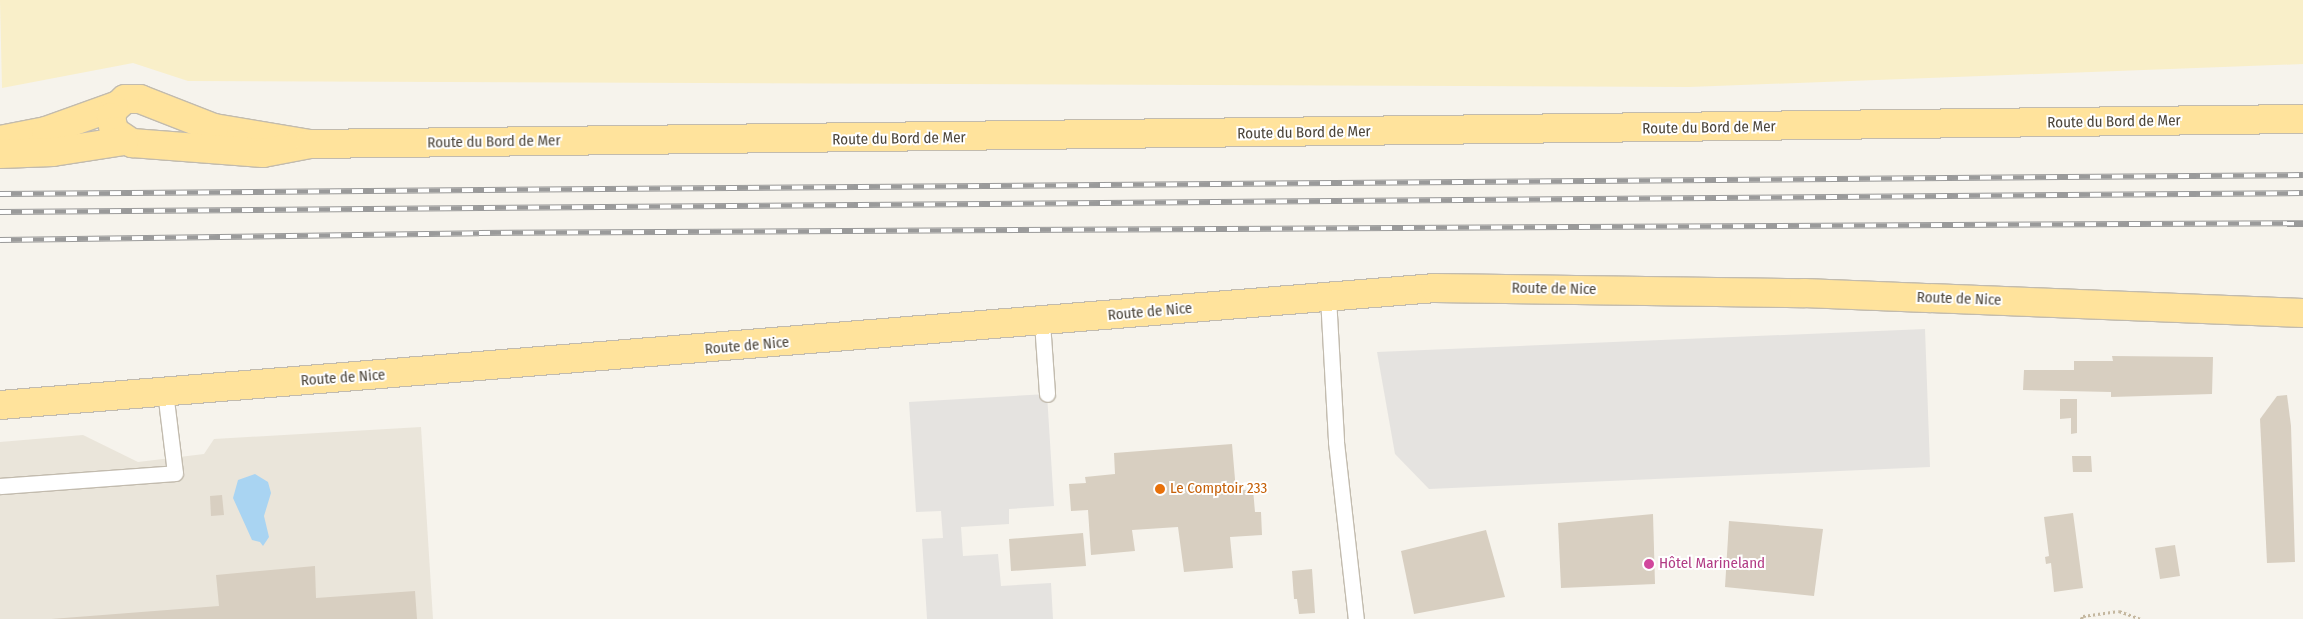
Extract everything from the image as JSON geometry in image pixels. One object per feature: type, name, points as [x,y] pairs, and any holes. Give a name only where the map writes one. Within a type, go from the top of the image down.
[{"type":"main road","name":"Route du Bord de Mer","points":[[0,140],[46,131],[133,98],[214,128],[310,144],[2301,119]]},
{"type":"main road","points":[[116,106],[111,124],[132,142],[156,129],[156,114],[147,102]]},
{"type":"main road","name":"Route du Bord de Mer","points":[[0,154],[53,152],[132,142],[192,150],[264,153],[310,144]]},
{"type":"main road","name":"Route de Nice","points":[[0,405],[1042,322],[1434,288],[1774,292],[2303,313]]},
{"type":"lane","points":[[1328,297],[1336,442],[1356,619]]},
{"type":"lane","points":[[1042,322],[1047,394]]},
{"type":"lane","points":[[0,486],[175,473],[165,392]]},
{"type":"path","points":[[2081,619],[2083,616],[2119,610],[2141,619]]},
{"type":"shaded area","points":[[1925,329],[1930,467],[1429,489],[1395,454],[1377,352]]},
{"type":"shaded area","points":[[1047,394],[1054,506],[1009,509],[1009,524],[961,527],[963,556],[998,554],[1001,586],[1051,583],[1053,619],[927,619],[922,539],[943,538],[941,511],[916,512],[909,402]]},
{"type":"shaded area","points":[[421,427],[433,619],[0,619],[0,442],[83,435],[138,462],[204,454],[214,439]]},
{"type":"sand","points":[[0,0],[2303,0],[2303,64],[1689,87],[188,81],[133,63],[2,88]]},
{"type":"water","points":[[255,474],[268,482],[271,493],[264,516],[269,537],[263,546],[260,542],[252,540],[233,498],[238,480]]},
{"type":"building","points":[[2112,356],[2213,357],[2212,394],[2111,397],[2111,392],[2023,390],[2024,370],[2074,370],[2074,361],[2113,361]]},
{"type":"building","points":[[2287,395],[2291,426],[2295,562],[2267,563],[2260,419],[2277,396]]},
{"type":"building","points":[[2060,399],[2077,399],[2077,433],[2071,434],[2071,418],[2060,419]]},
{"type":"building","points":[[1232,444],[1236,491],[1253,489],[1255,512],[1261,512],[1262,535],[1230,537],[1233,568],[1184,572],[1178,527],[1132,530],[1135,551],[1091,555],[1088,510],[1071,511],[1069,484],[1086,483],[1085,477],[1115,474],[1114,453]]},
{"type":"building","points":[[2072,456],[2091,456],[2092,472],[2073,472]]},
{"type":"building","points":[[222,495],[224,515],[211,516],[210,496]]},
{"type":"building","points":[[2073,513],[2083,588],[2054,592],[2051,563],[2046,564],[2045,557],[2049,556],[2044,517]]},
{"type":"building","points":[[1653,514],[1655,584],[1561,588],[1558,523]]},
{"type":"building","points":[[1729,521],[1823,529],[1814,596],[1725,587]]},
{"type":"building","points":[[1486,530],[1505,597],[1414,614],[1401,551]]},
{"type":"building","points":[[1083,533],[1086,566],[1011,571],[1009,539]]},
{"type":"building","points":[[2175,545],[2180,576],[2160,579],[2155,548]]},
{"type":"building","points":[[315,566],[316,598],[415,591],[417,619],[51,619],[219,606],[216,575]]},
{"type":"building","points":[[1312,569],[1315,613],[1299,614],[1297,599],[1294,599],[1292,571]]},
{"type":"railway","points":[[0,194],[2303,175]]},
{"type":"railway","points":[[0,212],[2303,193]]},
{"type":"railway","points":[[0,240],[479,233],[2303,223]]},
{"type":"place","name":"Le Comptoir 233","points":[[1160,489]]},
{"type":"place","name":"Hôtel Marineland","points":[[1649,564]]}]
